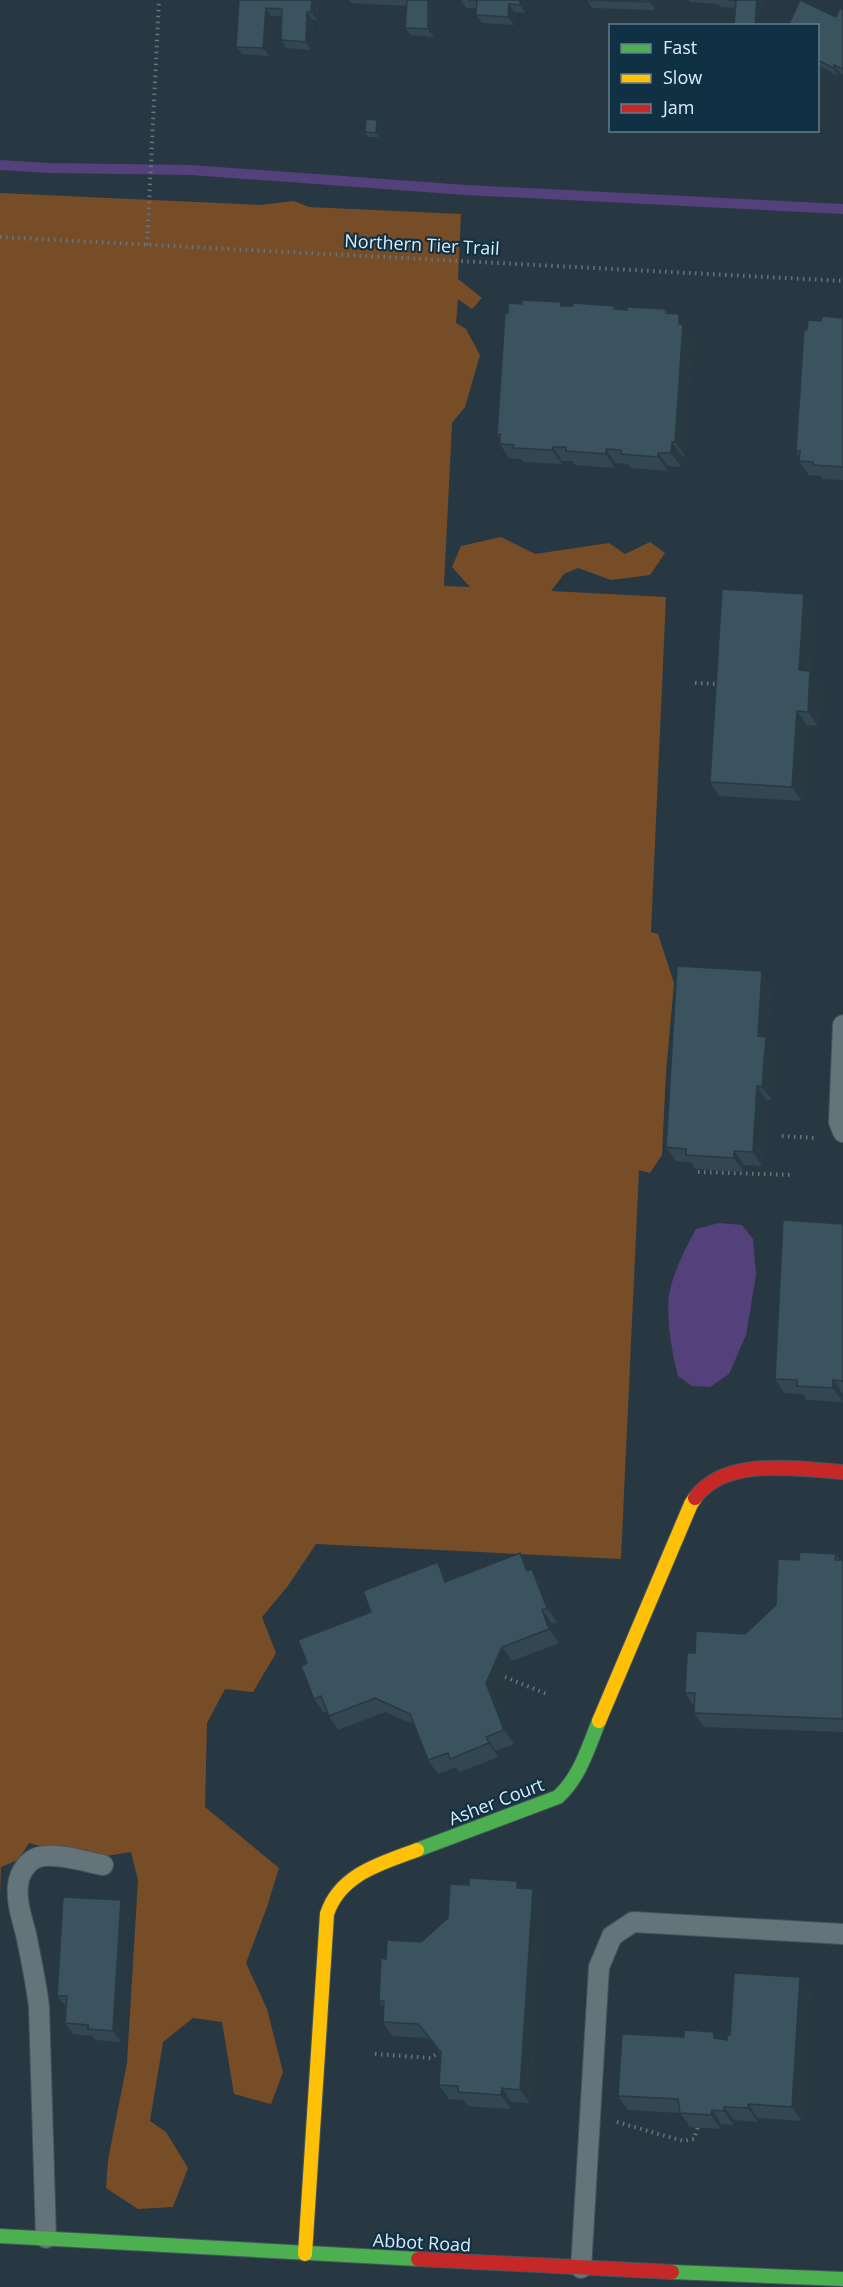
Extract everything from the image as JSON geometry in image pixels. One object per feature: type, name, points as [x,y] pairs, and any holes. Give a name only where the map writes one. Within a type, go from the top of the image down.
[{"type":"street","name":"Asher Court","points":[[305,2254],[327,1914],[330,1901],[364,1870],[558,1797],[569,1787],[576,1776],[691,1504],[704,1487],[720,1477],[749,1469],[843,1472]]},
{"type":"street","name":"Abbot Road","points":[[0,2236],[305,2254],[843,2279]]},
{"type":"lane","points":[[843,1025],[838,1122],[843,1132]]},
{"type":"lane","points":[[46,2238],[39,2007],[36,1981],[18,1902],[18,1884],[22,1872],[29,1863],[39,1857],[53,1856],[103,1865]]},
{"type":"lane","points":[[581,2268],[598,1967],[612,1936],[633,1922],[843,1934]]},
{"type":"path","points":[[147,245],[159,0]]},
{"type":"path","name":"Northern Tier Trail","points":[[0,237],[361,254],[843,281]]},
{"type":"path","points":[[695,683],[724,685]]},
{"type":"path","points":[[698,1172],[793,1175]]},
{"type":"path","points":[[505,1677],[549,1695]]},
{"type":"path","points":[[375,2054],[431,2058],[440,2052]]},
{"type":"path","points":[[590,2114],[683,2140],[694,2139],[698,2127]]},
{"type":"shaded area","points":[[0,193],[260,205],[294,201],[309,207],[461,214],[458,279],[482,298],[472,309],[458,299],[456,323],[466,329],[480,355],[465,407],[452,423],[444,586],[470,587],[452,567],[461,546],[501,537],[535,554],[609,543],[625,554],[650,542],[665,553],[650,575],[611,580],[578,568],[564,574],[551,591],[666,597],[651,932],[658,934],[674,983],[662,1155],[650,1173],[639,1170],[621,1559],[316,1544],[287,1587],[262,1617],[276,1653],[253,1692],[225,1689],[207,1723],[205,1807],[279,1868],[246,1963],[267,2009],[283,2072],[271,2104],[234,2094],[222,2022],[193,2018],[163,2042],[150,2121],[166,2132],[188,2168],[173,2207],[138,2209],[106,2188],[108,2160],[127,2063],[138,1880],[131,1852],[87,1859],[29,1843],[18,1860],[1,1867],[0,1896]]},
{"type":"shaded area","points":[[719,1223],[742,1225],[753,1239],[756,1275],[746,1335],[729,1374],[710,1387],[692,1386],[678,1376],[670,1336],[669,1295],[676,1270],[696,1229]]},
{"type":"building","points":[[239,0],[312,0],[311,12],[307,12],[306,42],[281,40],[282,9],[266,8],[263,48],[236,47]]},
{"type":"building","points":[[407,0],[428,0],[428,29],[405,28]]},
{"type":"building","points":[[477,0],[520,0],[520,5],[509,4],[508,17],[476,15]]},
{"type":"building","points":[[588,0],[650,0],[650,2]]},
{"type":"building","points":[[728,0],[757,0],[755,24],[734,24],[736,1]]},
{"type":"building","points":[[800,0],[836,17],[840,8],[843,10],[843,69],[834,65],[833,68],[819,61],[819,24],[789,24]]},
{"type":"building","points":[[366,119],[377,120],[376,133],[365,132]]},
{"type":"building","points":[[522,300],[561,302],[561,306],[573,306],[573,303],[614,306],[614,309],[627,310],[627,307],[666,309],[666,313],[679,314],[679,324],[683,324],[675,442],[672,442],[671,453],[658,453],[658,457],[621,454],[621,450],[606,449],[606,454],[566,451],[566,447],[553,447],[552,450],[513,448],[514,445],[500,444],[500,434],[497,434],[505,313],[508,313],[508,303],[522,304]]},
{"type":"building","points":[[822,316],[843,318],[843,467],[813,465],[813,462],[799,461],[800,451],[796,451],[804,330],[807,330],[808,320],[821,321]]},
{"type":"building","points":[[722,589],[804,594],[799,670],[810,671],[808,712],[797,711],[792,787],[710,782]]},
{"type":"building","points":[[677,966],[762,971],[758,1036],[766,1037],[762,1087],[757,1086],[753,1152],[734,1151],[734,1158],[686,1155],[686,1149],[666,1147]]},
{"type":"building","points":[[783,1220],[843,1224],[843,1381],[833,1380],[833,1388],[797,1386],[797,1380],[775,1379]]},
{"type":"building","points":[[800,1552],[836,1554],[835,1560],[843,1560],[843,1719],[694,1713],[695,1693],[685,1693],[687,1653],[695,1653],[696,1631],[745,1634],[776,1605],[778,1559],[799,1560]]},
{"type":"building","points":[[520,1553],[527,1571],[532,1569],[547,1608],[542,1610],[549,1629],[502,1647],[486,1683],[504,1730],[486,1737],[489,1743],[450,1759],[448,1753],[428,1760],[410,1714],[375,1698],[329,1716],[321,1696],[314,1699],[301,1666],[307,1663],[298,1640],[371,1612],[363,1591],[438,1562],[445,1582]]},
{"type":"building","points":[[469,1878],[517,1881],[517,1888],[533,1889],[520,2090],[502,2088],[501,2095],[458,2092],[458,2086],[439,2085],[441,2052],[418,2024],[383,2022],[384,2001],[379,2001],[381,1958],[386,1959],[387,1940],[421,1942],[448,1918],[450,1884],[469,1885]]},
{"type":"building","points":[[63,1897],[121,1900],[113,2031],[88,2029],[88,2025],[65,2023],[67,1996],[57,1996]]},
{"type":"building","points":[[734,1973],[800,1977],[792,2107],[748,2104],[748,2108],[724,2107],[724,2111],[712,2110],[711,2115],[680,2113],[678,2099],[618,2096],[622,2034],[684,2037],[684,2030],[714,2032],[714,2038],[727,2040],[727,2035],[730,2035]]},
{"type":"waterway","points":[[0,165],[191,170],[466,190],[843,209]]},
{"type":"traffic: fast","points":[[417,1850],[558,1797],[578,1771],[599,1721]]},
{"type":"traffic: fast","points":[[0,2236],[418,2259]]},
{"type":"traffic: fast","points":[[672,2272],[843,2279]]},
{"type":"traffic: slow","points":[[599,1721],[695,1498]]},
{"type":"traffic: slow","points":[[305,2254],[327,1914],[333,1900],[352,1880],[377,1865],[417,1850]]},
{"type":"traffic: jam","points":[[695,1498],[708,1485],[724,1476],[743,1471],[784,1468],[843,1472]]},
{"type":"traffic: jam","points":[[418,2259],[672,2272]]}]
